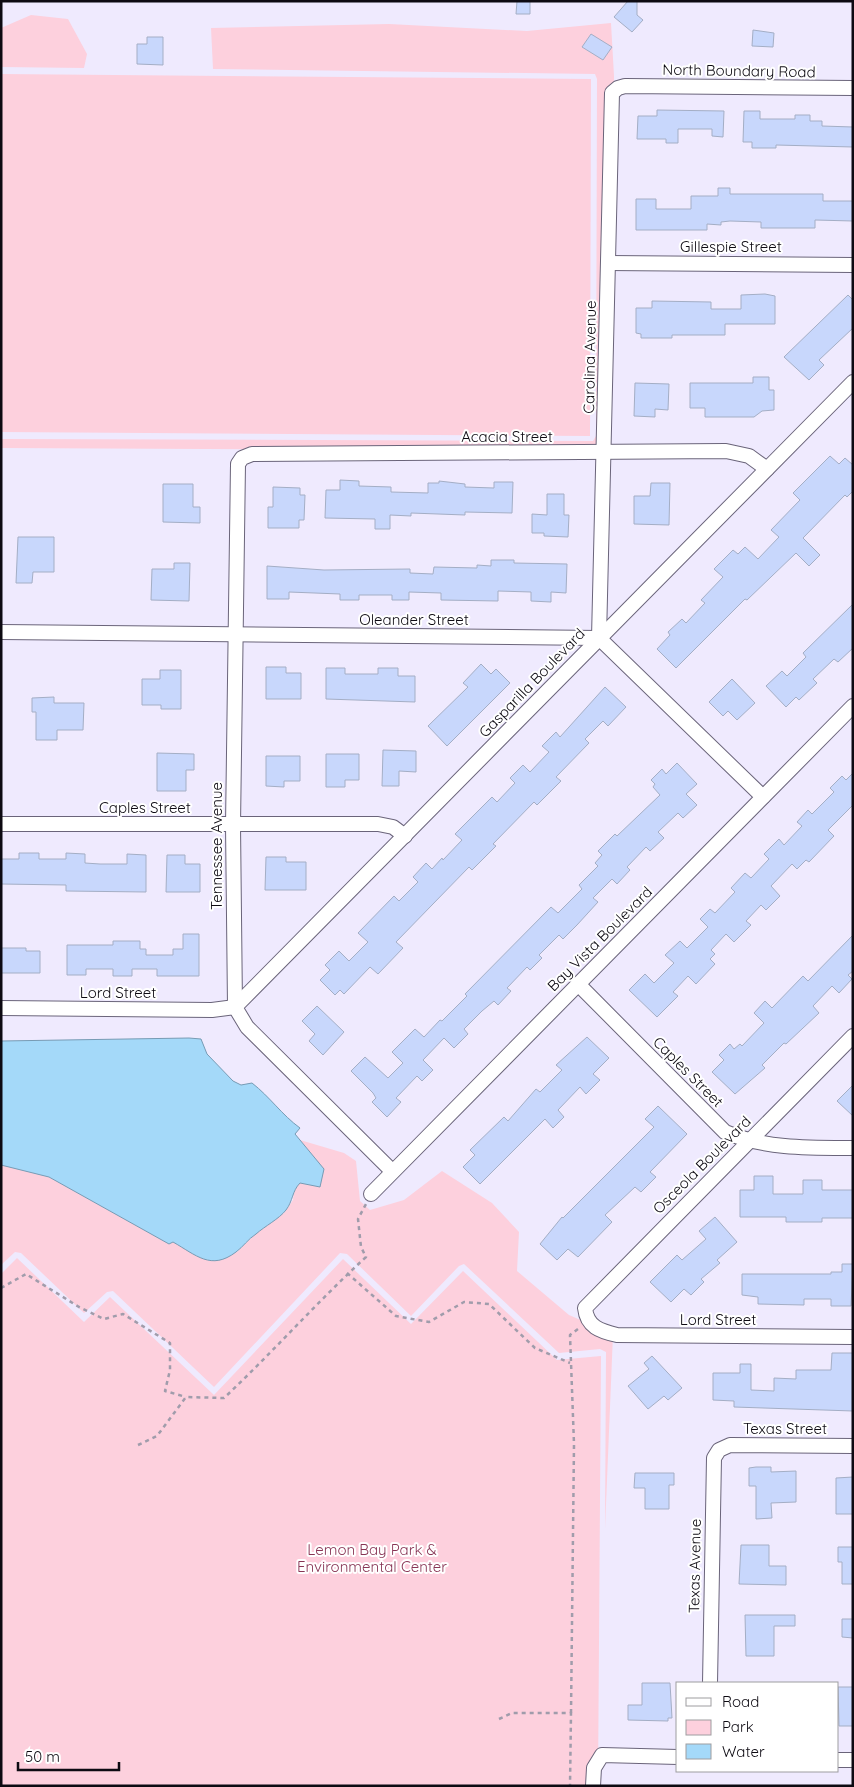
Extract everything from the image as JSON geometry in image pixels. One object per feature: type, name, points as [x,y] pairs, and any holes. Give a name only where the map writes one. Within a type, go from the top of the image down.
[{"type":"street","name":"North Boundary Road","points":[[625,86],[853,88]]},
{"type":"street","name":"Carolina Avenue","points":[[600,638],[611,100],[612,92],[625,86]]},
{"type":"street","name":"Gillespie Street","points":[[608,263],[853,265]]},
{"type":"street","name":"Gasparilla Boulevard","points":[[235,1007],[853,382]]},
{"type":"street","name":"Acacia Street","points":[[242,458],[252,454],[726,451],[749,456],[767,469]]},
{"type":"street","name":"Tennessee Avenue","points":[[235,1007],[233,825],[234,635],[238,464],[242,458]]},
{"type":"street","name":"Oleander Street","points":[[1,632],[600,638]]},
{"type":"street","points":[[600,638],[763,797]]},
{"type":"street","name":"Bay Vista Boulevard","points":[[371,1194],[853,706]]},
{"type":"street","name":"Caples Street","points":[[1,824],[378,824],[393,827],[405,836]]},
{"type":"street","name":"Caples Street","points":[[578,984],[725,1132],[748,1142],[786,1147],[853,1148]]},
{"type":"street","points":[[235,1007],[247,1027],[392,1171]]},
{"type":"street","name":"Lord Street","points":[[1,1008],[212,1010],[235,1007]]},
{"type":"street","name":"Osceola Boulevard","points":[[588,1321],[585,1308],[590,1302],[853,1036]]},
{"type":"street","name":"Lord Street","points":[[588,1321],[603,1332],[628,1335],[853,1337]]},
{"type":"street","name":"Texas Street","points":[[719,1450],[730,1445],[853,1446]]},
{"type":"street","name":"Texas Avenue","points":[[710,1682],[712,1467],[714,1458],[719,1450]]},
{"type":"street","points":[[593,1786],[594,1768],[602,1756],[676,1758]]},
{"type":"street","points":[[839,1760],[853,1760]]},
{"type":"path","points":[[1,1288],[26,1274],[79,1307],[104,1318],[123,1314],[170,1343],[170,1370],[165,1391],[186,1397],[224,1398],[258,1366],[347,1272],[366,1257],[361,1247],[358,1219],[371,1194]]},
{"type":"path","points":[[347,1272],[396,1316],[429,1322],[464,1302],[489,1304],[536,1348],[570,1363]]},
{"type":"path","points":[[570,1786],[574,1444],[570,1335],[588,1321]]},
{"type":"path","points":[[138,1445],[157,1436],[186,1397]]},
{"type":"path","points":[[499,1719],[512,1713],[571,1713]]},
{"type":"green space","points":[[31,15],[68,19],[87,54],[84,68],[1,67],[1,28]]},
{"type":"green space","points":[[611,23],[614,76],[609,451],[1,448],[1,439],[593,441],[596,436],[597,79],[595,74],[213,69],[211,28],[389,24],[527,31]]},
{"type":"green space","points":[[1,74],[591,79],[590,436],[1,432]]},
{"type":"green space","points":[[300,1140],[344,1153],[356,1161],[360,1201],[370,1210],[404,1200],[442,1171],[492,1203],[519,1232],[517,1271],[569,1315],[613,1334],[605,1529],[606,1352],[600,1349],[559,1353],[464,1264],[459,1266],[411,1316],[347,1254],[340,1253],[214,1387],[113,1291],[107,1292],[84,1313],[21,1253],[15,1252],[1,1265],[1,1165],[49,1177],[169,1244],[173,1242],[210,1261],[237,1252],[254,1235],[285,1212],[293,1200],[294,1189],[300,1183],[305,1183],[313,1156]]},
{"type":"green space","name":"Lemon Bay Park & Environmental Center","points":[[17,1258],[84,1322],[110,1297],[214,1395],[343,1259],[411,1324],[463,1271],[557,1360],[601,1356],[598,1786],[1,1786],[1,1274]]},
{"type":"water","points":[[201,1039],[207,1054],[233,1081],[241,1085],[252,1083],[265,1094],[300,1128],[295,1134],[324,1169],[320,1187],[300,1183],[283,1213],[236,1252],[227,1258],[219,1260],[211,1261],[204,1259],[173,1242],[169,1244],[49,1177],[1,1165],[1,1041]]},
{"type":"building","points":[[517,1],[530,1],[530,14],[516,14]]},
{"type":"building","points":[[628,1],[637,1],[637,15],[643,20],[632,32],[614,17]]},
{"type":"building","points":[[753,30],[774,33],[773,47],[752,46]]},
{"type":"building","points":[[591,34],[612,47],[603,60],[582,47]]},
{"type":"building","points":[[147,37],[163,37],[163,65],[137,64],[137,44],[147,44]]},
{"type":"building","points":[[657,110],[724,111],[723,137],[712,136],[712,129],[678,129],[678,143],[666,143],[666,139],[637,139],[638,116],[657,116]]},
{"type":"building","points":[[744,111],[760,111],[760,119],[795,119],[795,115],[810,115],[810,121],[822,121],[822,126],[853,127],[853,147],[776,145],[776,148],[752,148],[752,142],[743,142]]},
{"type":"building","points":[[718,188],[730,188],[730,194],[823,194],[823,201],[853,201],[853,221],[815,220],[815,228],[761,228],[761,222],[730,221],[721,222],[721,225],[707,224],[707,230],[636,230],[636,199],[656,199],[656,209],[691,209],[691,196],[718,196]]},
{"type":"building","points":[[765,294],[775,296],[775,324],[725,324],[725,335],[672,335],[672,338],[641,338],[641,334],[636,333],[636,308],[652,308],[652,301],[711,302],[711,309],[741,309],[741,295]]},
{"type":"building","points":[[848,295],[853,300],[853,328],[819,360],[824,365],[809,380],[784,357]]},
{"type":"building","points":[[753,377],[769,377],[769,390],[774,390],[774,410],[762,411],[754,417],[705,417],[705,408],[690,408],[690,383],[753,383]]},
{"type":"building","points":[[635,383],[669,384],[668,410],[655,409],[655,417],[634,416]]},
{"type":"building","points":[[830,456],[839,464],[845,458],[853,465],[853,491],[847,497],[845,495],[803,538],[820,555],[809,566],[796,553],[747,600],[745,599],[676,668],[657,649],[670,635],[668,632],[682,619],[686,623],[705,603],[701,600],[723,577],[714,569],[733,550],[738,554],[745,547],[758,559],[779,537],[771,530],[800,500],[793,493]]},
{"type":"building","points":[[340,480],[359,481],[359,486],[391,487],[391,492],[428,493],[428,483],[439,483],[439,481],[465,484],[465,487],[494,488],[494,482],[513,482],[512,513],[465,512],[465,515],[411,513],[411,516],[390,515],[390,529],[375,529],[375,519],[325,518],[326,490],[340,490]]},
{"type":"building","points":[[651,483],[670,483],[669,525],[634,524],[634,496],[650,496]]},
{"type":"building","points":[[163,484],[193,484],[193,507],[200,507],[200,523],[163,522]]},
{"type":"building","points":[[273,487],[300,488],[300,495],[305,495],[304,520],[299,520],[299,528],[268,528],[268,507],[273,507]]},
{"type":"building","points":[[547,494],[564,494],[564,515],[569,515],[568,537],[544,536],[544,533],[532,533],[532,514],[547,515]]},
{"type":"building","points":[[18,537],[54,537],[54,572],[33,572],[32,583],[16,583]]},
{"type":"building","points":[[491,560],[514,560],[514,563],[567,564],[566,593],[551,592],[551,602],[531,601],[531,592],[498,591],[498,601],[441,600],[441,593],[409,592],[409,600],[392,600],[392,595],[359,595],[359,600],[340,600],[340,594],[289,592],[289,599],[267,599],[267,566],[324,570],[410,569],[410,573],[433,574],[434,567],[477,568],[477,565],[491,566]]},
{"type":"building","points":[[174,563],[190,563],[189,601],[151,600],[152,569],[174,569]]},
{"type":"building","points":[[853,604],[853,648],[838,662],[834,659],[813,679],[817,683],[799,700],[796,697],[786,707],[766,686],[782,671],[787,676],[806,657],[803,653]]},
{"type":"building","points":[[481,664],[491,674],[496,669],[510,683],[447,746],[428,726],[468,687],[463,683]]},
{"type":"building","points":[[266,667],[286,667],[286,673],[301,673],[301,699],[266,699]]},
{"type":"building","points":[[326,668],[345,668],[345,674],[378,674],[378,668],[398,668],[398,676],[415,676],[415,702],[326,699]]},
{"type":"building","points":[[160,670],[181,670],[181,709],[161,709],[161,705],[142,705],[142,679],[160,679]]},
{"type":"building","points":[[732,679],[755,703],[737,720],[728,711],[723,716],[709,702]]},
{"type":"building","points":[[605,687],[626,707],[608,726],[603,721],[585,739],[589,743],[556,777],[561,781],[537,805],[534,802],[493,844],[496,846],[472,870],[469,867],[396,942],[403,948],[378,974],[370,967],[344,994],[340,990],[335,995],[320,980],[330,970],[325,965],[339,951],[349,961],[368,942],[358,933],[394,896],[399,901],[418,882],[413,877],[426,863],[432,869],[442,858],[443,860],[462,840],[455,834],[492,797],[497,802],[515,783],[510,778],[523,765],[530,772],[549,752],[542,746],[556,732],[560,737]]},
{"type":"building","points":[[54,697],[54,703],[84,703],[83,730],[57,730],[57,740],[36,740],[36,712],[32,712],[32,698]]},
{"type":"building","points":[[383,750],[416,751],[416,772],[399,771],[399,786],[382,786]]},
{"type":"building","points":[[157,753],[194,754],[194,770],[186,770],[186,791],[157,791]]},
{"type":"building","points":[[326,754],[359,754],[359,780],[345,780],[345,787],[326,787]]},
{"type":"building","points":[[266,756],[300,756],[300,781],[284,781],[284,787],[266,786]]},
{"type":"building","points":[[677,763],[697,784],[686,794],[697,805],[683,818],[678,813],[658,832],[664,838],[650,851],[646,847],[627,867],[630,870],[617,884],[612,879],[593,898],[598,902],[577,925],[563,939],[559,935],[539,955],[542,958],[530,970],[527,967],[507,988],[511,991],[498,1005],[494,1001],[464,1029],[468,1034],[454,1048],[444,1038],[423,1060],[433,1070],[422,1081],[417,1076],[396,1098],[401,1102],[387,1117],[372,1102],[376,1098],[373,1093],[351,1071],[365,1057],[388,1078],[403,1063],[392,1052],[415,1029],[424,1037],[467,996],[465,994],[551,907],[558,913],[582,889],[579,885],[598,866],[595,863],[602,855],[598,851],[615,834],[617,836],[660,795],[653,787],[655,784],[651,780],[662,769],[666,774]]},
{"type":"building","points":[[853,773],[853,805],[828,830],[834,836],[809,862],[806,860],[797,869],[792,864],[771,886],[780,896],[766,910],[761,905],[746,921],[751,925],[734,942],[726,934],[711,950],[715,954],[710,959],[715,964],[696,984],[688,976],[673,992],[678,996],[657,1017],[629,990],[645,974],[654,983],[674,963],[665,955],[680,941],[687,948],[708,927],[700,919],[710,909],[715,913],[735,892],[731,888],[745,873],[751,878],[769,859],[764,854],[779,839],[784,845],[802,826],[797,822],[808,810],[812,814],[834,792],[830,788],[842,776],[846,780]]},
{"type":"building","points":[[19,853],[39,853],[39,859],[66,859],[66,853],[85,854],[85,863],[100,864],[127,864],[127,854],[146,855],[146,892],[66,891],[66,885],[1,884],[1,859],[19,859]]},
{"type":"building","points":[[167,855],[185,855],[185,864],[200,864],[200,892],[166,892]]},
{"type":"building","points":[[266,857],[286,857],[286,862],[306,862],[306,890],[265,890]]},
{"type":"building","points":[[183,934],[199,934],[199,976],[157,976],[157,969],[132,969],[132,976],[113,976],[113,969],[86,969],[86,975],[67,975],[67,945],[113,945],[113,941],[140,941],[140,949],[146,949],[146,955],[173,955],[173,949],[183,949]]},
{"type":"building","points":[[853,935],[853,971],[848,975],[852,979],[839,993],[832,986],[813,1006],[819,1013],[786,1044],[784,1043],[762,1065],[765,1068],[735,1094],[712,1072],[724,1060],[719,1055],[730,1044],[734,1049],[740,1044],[742,1046],[764,1023],[754,1013],[765,1001],[772,1008],[803,976],[808,981]]},
{"type":"building","points":[[1,948],[26,948],[26,951],[40,951],[40,973],[1,973]]},
{"type":"building","points":[[317,1006],[344,1032],[323,1055],[309,1041],[315,1034],[302,1021]]},
{"type":"building","points":[[587,1037],[609,1058],[593,1074],[600,1080],[586,1094],[580,1087],[558,1110],[564,1117],[553,1128],[545,1119],[480,1184],[463,1167],[475,1155],[470,1150],[504,1117],[508,1121],[536,1089],[540,1092],[562,1070],[556,1065]]},
{"type":"building","points":[[853,1085],[853,1116],[837,1101]]},
{"type":"building","points":[[658,1106],[687,1134],[650,1172],[656,1177],[641,1192],[635,1187],[605,1215],[612,1222],[578,1257],[568,1249],[557,1260],[540,1244],[562,1217],[654,1127],[645,1119]]},
{"type":"building","points":[[754,1176],[773,1176],[773,1194],[803,1194],[803,1180],[822,1180],[822,1190],[853,1190],[853,1218],[822,1218],[822,1222],[786,1222],[786,1217],[740,1217],[740,1190],[754,1190]]},
{"type":"building","points":[[715,1217],[737,1242],[717,1260],[720,1263],[701,1279],[704,1282],[691,1295],[684,1289],[671,1302],[650,1282],[677,1255],[682,1260],[706,1239],[699,1231]]},
{"type":"building","points":[[842,1264],[853,1264],[851,1306],[831,1306],[831,1299],[804,1299],[804,1305],[758,1304],[758,1297],[742,1295],[742,1274],[831,1274],[831,1272],[842,1272]]},
{"type":"building","points":[[832,1353],[853,1353],[853,1411],[734,1407],[734,1401],[713,1400],[713,1373],[740,1373],[740,1364],[751,1364],[751,1390],[774,1391],[774,1378],[796,1379],[796,1370],[831,1370]]},
{"type":"building","points":[[652,1356],[682,1388],[668,1400],[664,1396],[648,1409],[628,1386],[649,1369],[644,1363]]},
{"type":"building","points":[[771,1467],[771,1472],[796,1471],[796,1502],[771,1503],[772,1518],[756,1519],[756,1486],[749,1486],[749,1468]]},
{"type":"building","points":[[635,1473],[674,1473],[674,1485],[669,1485],[669,1509],[645,1509],[645,1488],[634,1488]]},
{"type":"building","points":[[853,1477],[853,1514],[836,1514],[836,1478]]},
{"type":"building","points":[[741,1545],[769,1545],[769,1566],[786,1566],[786,1585],[739,1584]]},
{"type":"building","points":[[838,1547],[853,1547],[853,1584],[842,1584],[842,1562],[838,1562]]},
{"type":"building","points":[[745,1615],[795,1615],[795,1626],[774,1626],[774,1656],[746,1656]]},
{"type":"building","points":[[842,1619],[853,1619],[853,1638],[842,1637]]},
{"type":"building","points":[[642,1683],[670,1683],[672,1718],[668,1718],[668,1721],[628,1720],[628,1705],[642,1705]]},
{"type":"building","points":[[839,1687],[853,1687],[853,1726],[839,1726]]}]
